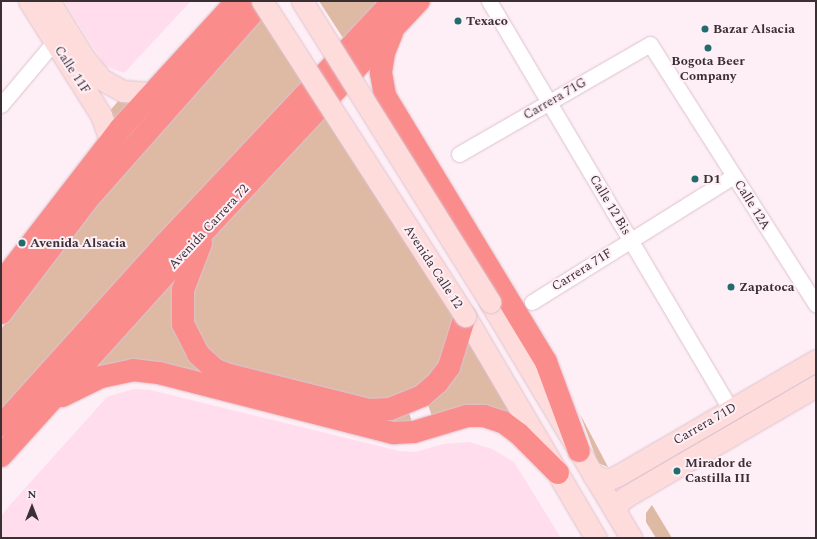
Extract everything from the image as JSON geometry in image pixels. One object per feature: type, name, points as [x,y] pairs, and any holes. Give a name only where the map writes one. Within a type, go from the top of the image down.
[{"type":"highway","points":[[1,283],[110,140],[236,1]]},
{"type":"highway","points":[[1,313],[87,200],[263,1]]},
{"type":"highway","name":"Avenida Carrera 72","points":[[1,426],[213,193],[393,1]]},
{"type":"highway","name":"Avenida Carrera 72","points":[[1,456],[208,227],[419,1]]},
{"type":"highway","points":[[395,25],[384,53],[382,66],[386,96],[543,357],[579,451]]},
{"type":"highway","points":[[213,193],[261,170]]},
{"type":"highway","points":[[208,227],[183,290],[183,324],[198,354],[216,370],[228,375],[369,410],[390,409],[422,396],[437,383],[449,367],[465,316]]},
{"type":"highway","points":[[47,404],[101,377],[133,370],[147,370],[388,432],[414,432],[467,416],[484,416],[503,422],[519,434],[558,473]]},
{"type":"main road","name":"Calle 11F","points":[[29,1],[100,115],[110,140]]},
{"type":"main road","name":"Calle 11F","points":[[48,1],[84,59],[101,79],[123,91],[151,93]]},
{"type":"main road","name":"Avenida Calle 12","points":[[263,1],[465,316],[596,538]]},
{"type":"main road","points":[[302,1],[490,302],[631,538]]},
{"type":"main road","name":"Carrera 71D","points":[[592,475],[608,480],[617,476],[816,360]]},
{"type":"main road","name":"Carrera 71D","points":[[616,512],[621,500],[627,496],[816,386]]},
{"type":"street","name":"Calle 12 Bis","points":[[489,1],[731,410]]},
{"type":"street","points":[[1,105],[54,42]]},
{"type":"street","name":"Carrera 71G","points":[[459,154],[650,44]]},
{"type":"street","name":"Calle 12A","points":[[650,44],[816,305]]},
{"type":"street","name":"Carrera 71F","points":[[532,302],[734,176]]},
{"type":"shaded area","points":[[64,1],[191,1],[124,73],[105,66]]},
{"type":"shaded area","points":[[319,1],[380,1],[343,38]]},
{"type":"shaded area","points":[[261,16],[305,82],[1,418],[1,329],[112,185]]},
{"type":"shaded area","points":[[120,99],[135,101],[111,126],[107,114]]},
{"type":"shaded area","points":[[325,113],[459,321],[452,345],[419,392],[369,405],[208,358],[186,305],[208,238]]},
{"type":"shaded area","points":[[190,258],[194,357],[408,408],[413,427],[166,369],[85,379]]},
{"type":"shaded area","points":[[465,332],[522,430],[434,422],[426,399]]},
{"type":"shaded area","points":[[134,389],[150,390],[399,451],[415,452],[444,444],[469,442],[492,449],[514,462],[561,538],[1,538],[1,516],[10,505],[107,397]]},
{"type":"shaded area","points":[[778,391],[782,397],[636,495],[632,489]]},
{"type":"shaded area","points":[[580,414],[608,467],[598,463]]},
{"type":"shaded area","points":[[652,505],[672,538],[656,538],[646,522],[646,513]]},
{"type":"place","name":"Texaco","points":[[458,21]]},
{"type":"place","name":"Bazar Alsacia","points":[[705,29]]},
{"type":"place","name":"Bogota Beer Company","points":[[708,48]]},
{"type":"place","name":"D1","points":[[695,179]]},
{"type":"place","name":"Avenida Alsacia","points":[[22,243]]},
{"type":"place","name":"Zapatoca","points":[[731,287]]},
{"type":"place","name":"Mirador de Castilla III","points":[[677,471]]}]
